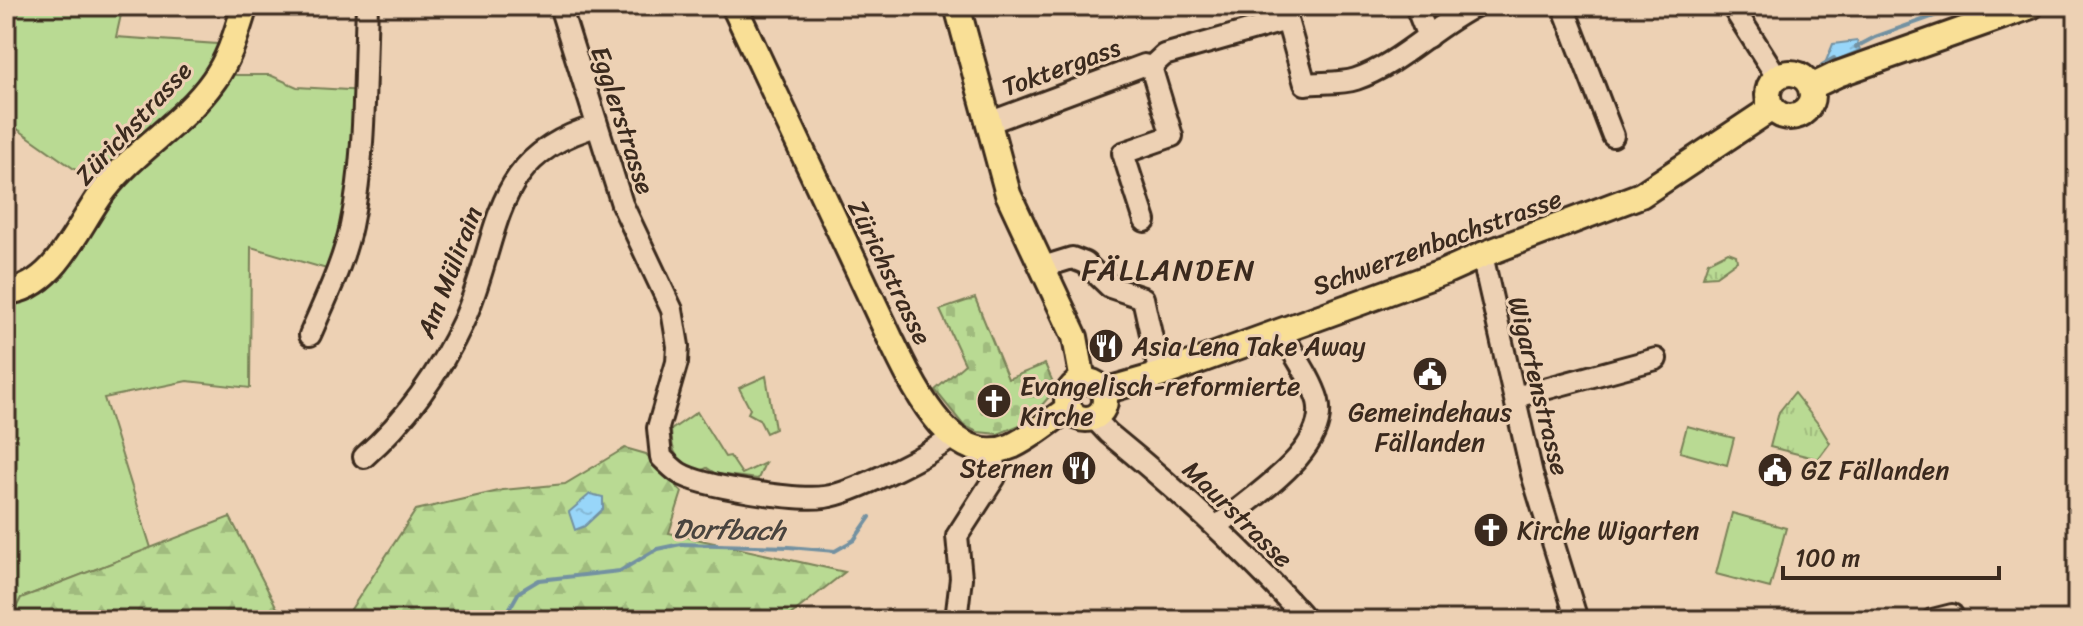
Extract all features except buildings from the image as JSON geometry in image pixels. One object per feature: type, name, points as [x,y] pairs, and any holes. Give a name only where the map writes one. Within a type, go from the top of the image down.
[{"type":"main road","name":"Zürichstrasse","points":[[6,292],[23,289],[47,272],[112,180],[205,92],[227,57],[245,6]]},
{"type":"main road","name":"Zürichstrasse","points":[[734,6],[911,380],[952,437]]},
{"type":"main road","points":[[957,6],[1008,194],[1075,337],[1094,386],[1106,404],[1100,415],[1080,418],[1069,408],[1068,393],[1074,385],[1094,386]]},
{"type":"main road","points":[[1811,87],[1838,74],[2031,6]]},
{"type":"main road","points":[[1800,75],[1811,87],[1811,103],[1800,115],[1786,117],[1772,108],[1769,88],[1777,77],[1800,75]]},
{"type":"main road","name":"Schwerzenbachstrasse","points":[[1094,386],[1160,375],[1444,272],[1641,195],[1772,108]]},
{"type":"main road","points":[[952,437],[991,450],[1012,446],[1069,408]]},
{"type":"street","points":[[310,335],[337,272],[351,226],[364,105],[367,6]]},
{"type":"street","name":"Egglerstrasse","points":[[560,6],[622,204],[665,291],[676,328],[677,362],[658,428],[661,457],[680,474],[704,482],[769,494],[825,497],[845,492],[927,454],[952,437]]},
{"type":"street","points":[[1416,6],[1428,37],[1475,6]]},
{"type":"street","points":[[1563,6],[1613,136]]},
{"type":"street","points":[[1732,6],[1777,77]]},
{"type":"street","name":"Toktergass","points":[[988,123],[1144,65],[1151,67],[1164,55],[1287,20],[1305,84],[1354,80],[1428,37]]},
{"type":"street","points":[[1145,221],[1123,153],[1172,136],[1151,67]]},
{"type":"street","name":"Am Mülirain","points":[[364,457],[403,420],[444,358],[465,318],[511,185],[539,153],[558,140],[597,126]]},
{"type":"street","name":"Wigartenstrasse","points":[[1482,255],[1532,474],[1577,620]]},
{"type":"street","points":[[1043,267],[1072,258],[1085,263],[1110,287],[1143,298],[1160,375]]},
{"type":"street","points":[[1217,527],[1288,469],[1316,427],[1318,403],[1280,330]]},
{"type":"street","points":[[1515,397],[1656,359]]},
{"type":"street","name":"Maurstrasse","points":[[1094,418],[1217,527],[1306,620]]},
{"type":"street","points":[[956,620],[961,578],[957,536],[995,477],[991,450]]},
{"type":"street","points":[[1932,620],[1952,615]]},
{"type":"green space","points":[[6,6],[123,6],[116,37],[232,45],[222,68],[236,75],[270,75],[297,87],[365,91],[337,272],[251,247],[250,388],[187,381],[104,398],[151,548],[21,598],[10,620],[6,620],[6,292],[16,291],[104,190],[6,121]]},
{"type":"green space","points":[[1728,252],[1736,255],[1737,261],[1716,276],[1703,277],[1708,262]]},
{"type":"green space","points":[[975,298],[1008,379],[1045,364],[1056,389],[1027,422],[998,434],[978,432],[964,426],[935,390],[965,364],[940,310]]},
{"type":"green space","points":[[766,376],[775,429],[766,433],[759,419],[748,413],[750,409],[739,388]]},
{"type":"green space","points":[[1794,393],[1830,443],[1818,459],[1770,447],[1779,412]]},
{"type":"green space","points":[[697,412],[725,457],[730,456],[742,474],[765,463],[758,479],[716,474],[707,468],[698,472],[680,460],[674,451],[671,430]]},
{"type":"green space","points":[[1687,426],[1734,438],[1727,465],[1680,452]]},
{"type":"green space","points":[[625,448],[646,454],[682,492],[669,533],[845,572],[784,620],[344,620],[416,510],[503,490],[565,484]]},
{"type":"green space","points":[[1732,513],[1786,528],[1770,588],[1716,574]]},
{"type":"green space","points":[[230,517],[277,608],[321,620],[10,620],[21,598]]},
{"type":"water","points":[[1857,41],[1860,50],[1826,61],[1833,44]]},
{"type":"water","points":[[590,494],[603,497],[603,509],[585,526],[575,530],[569,512]]},
{"type":"waterway","name":"Dorfbach","points":[[1856,47],[1875,37],[1962,6]]},
{"type":"waterway","name":"Dorfbach","points":[[1822,65],[1834,58]]},
{"type":"waterway","name":"Dorfbach","points":[[503,620],[519,592],[539,580],[620,571],[657,549],[681,544],[835,551],[854,540],[870,517]]},
{"type":"place","name":"Asia Lena Take Away","points":[[1106,346]]},
{"type":"place","name":"Gemeindehaus Fällanden","points":[[1430,374]]},
{"type":"place","name":"Evangelisch-reformierte Kirche","points":[[994,401]]},
{"type":"place","name":"Sternen","points":[[1079,468]]},
{"type":"place","name":"GZ Fällanden","points":[[1775,470]]},
{"type":"place","name":"Kirche Wigarten","points":[[1491,530]]},
{"type":"district","name":"FÄLLANDEN","points":[[1169,270]]}]
